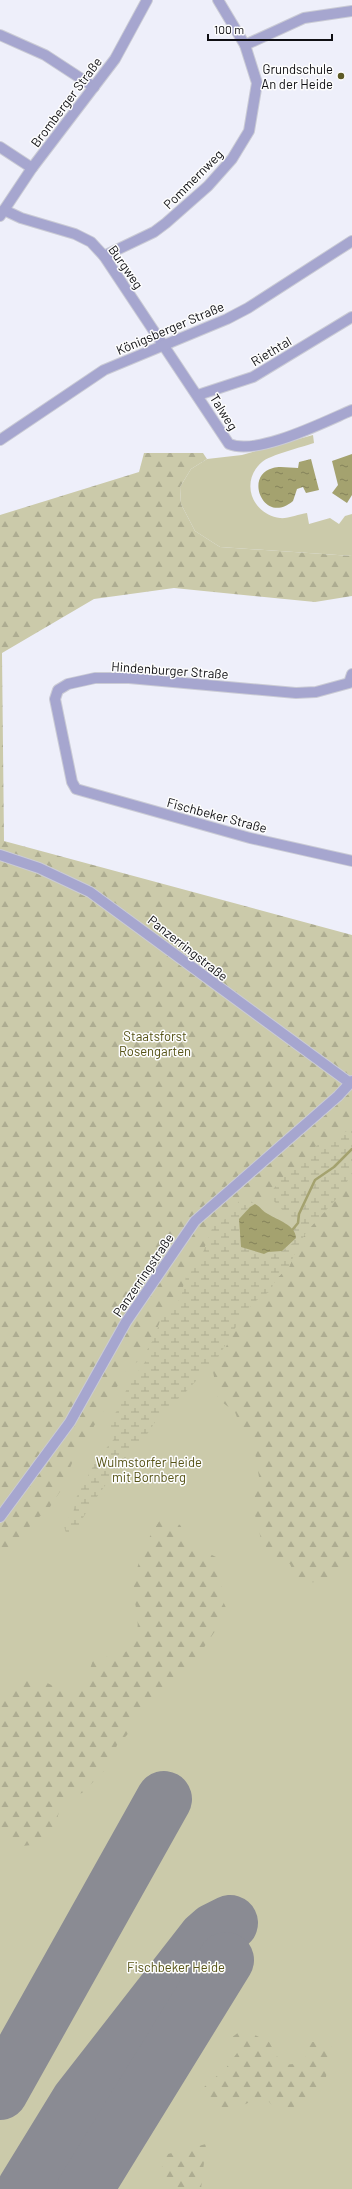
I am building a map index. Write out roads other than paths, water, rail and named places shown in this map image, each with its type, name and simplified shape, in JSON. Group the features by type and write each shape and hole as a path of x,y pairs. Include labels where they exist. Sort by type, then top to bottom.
{"street":[{"name":"Bromberger Straße","path":"2,213 32,168 115,59 147,0"},
{"name":"Pommernweg","path":"104,256 154,232 166,223 208,186 232,159 249,131 254,111 257,83 245,45 218,0"},
{"path":"245,45 304,18 352,11"},
{"path":"0,35 46,55 94,87"},
{"path":"0,147 32,168"},
{"name":"Burgweg","path":"2,213 75,234 91,242 104,256 163,345"},
{"name":"Königsberger Straße","path":"0,440 104,370 163,345 200,332 248,308 352,241"},
{"name":"Riethtal","path":"198,395 253,377 352,317"},
{"name":"Talweg","path":"163,345 198,395 229,444 237,447 250,447 271,442 325,422 352,410"},
{"name":"Hindenburger Straße","path":"76,789 72,782 55,699 58,690 68,684 95,678 129,678 296,693 316,692 351,682"},
{"name":"Fischbeker Straße","path":"76,789 250,838 352,862"},
{"name":"Panzerringstraße","path":"0,855 39,868 90,892 351,1082 338,1096 195,1221 126,1322 70,1422 0,1517"}],"water":[{"path":"352,454 352,495 347,503 332,493 338,485 332,461"},
{"path":"311,459 319,490 306,493 303,487 297,489 293,501 283,507 273,507 266,503 258,488 259,480 264,472 276,467 298,468 299,462"},
{"path":"255,1204 266,1213 290,1226 295,1233 296,1238 282,1251 268,1252 264,1254 241,1247 239,1219 250,1207"}],"waterway":[{"path":"293,1229 298,1223 299,1214 315,1180 334,1167 352,1149"}],"place":[{"name":"Grundschule An der Heide","path":"341,76"}],"park label":[{"name":"Staatsforst Rosengarten","path":"155,1044"},
{"name":"Wulmstorfer Heide mit Bornberg","path":"149,1470"},
{"name":"Fischbeker Heide","path":"176,1967"}]}
